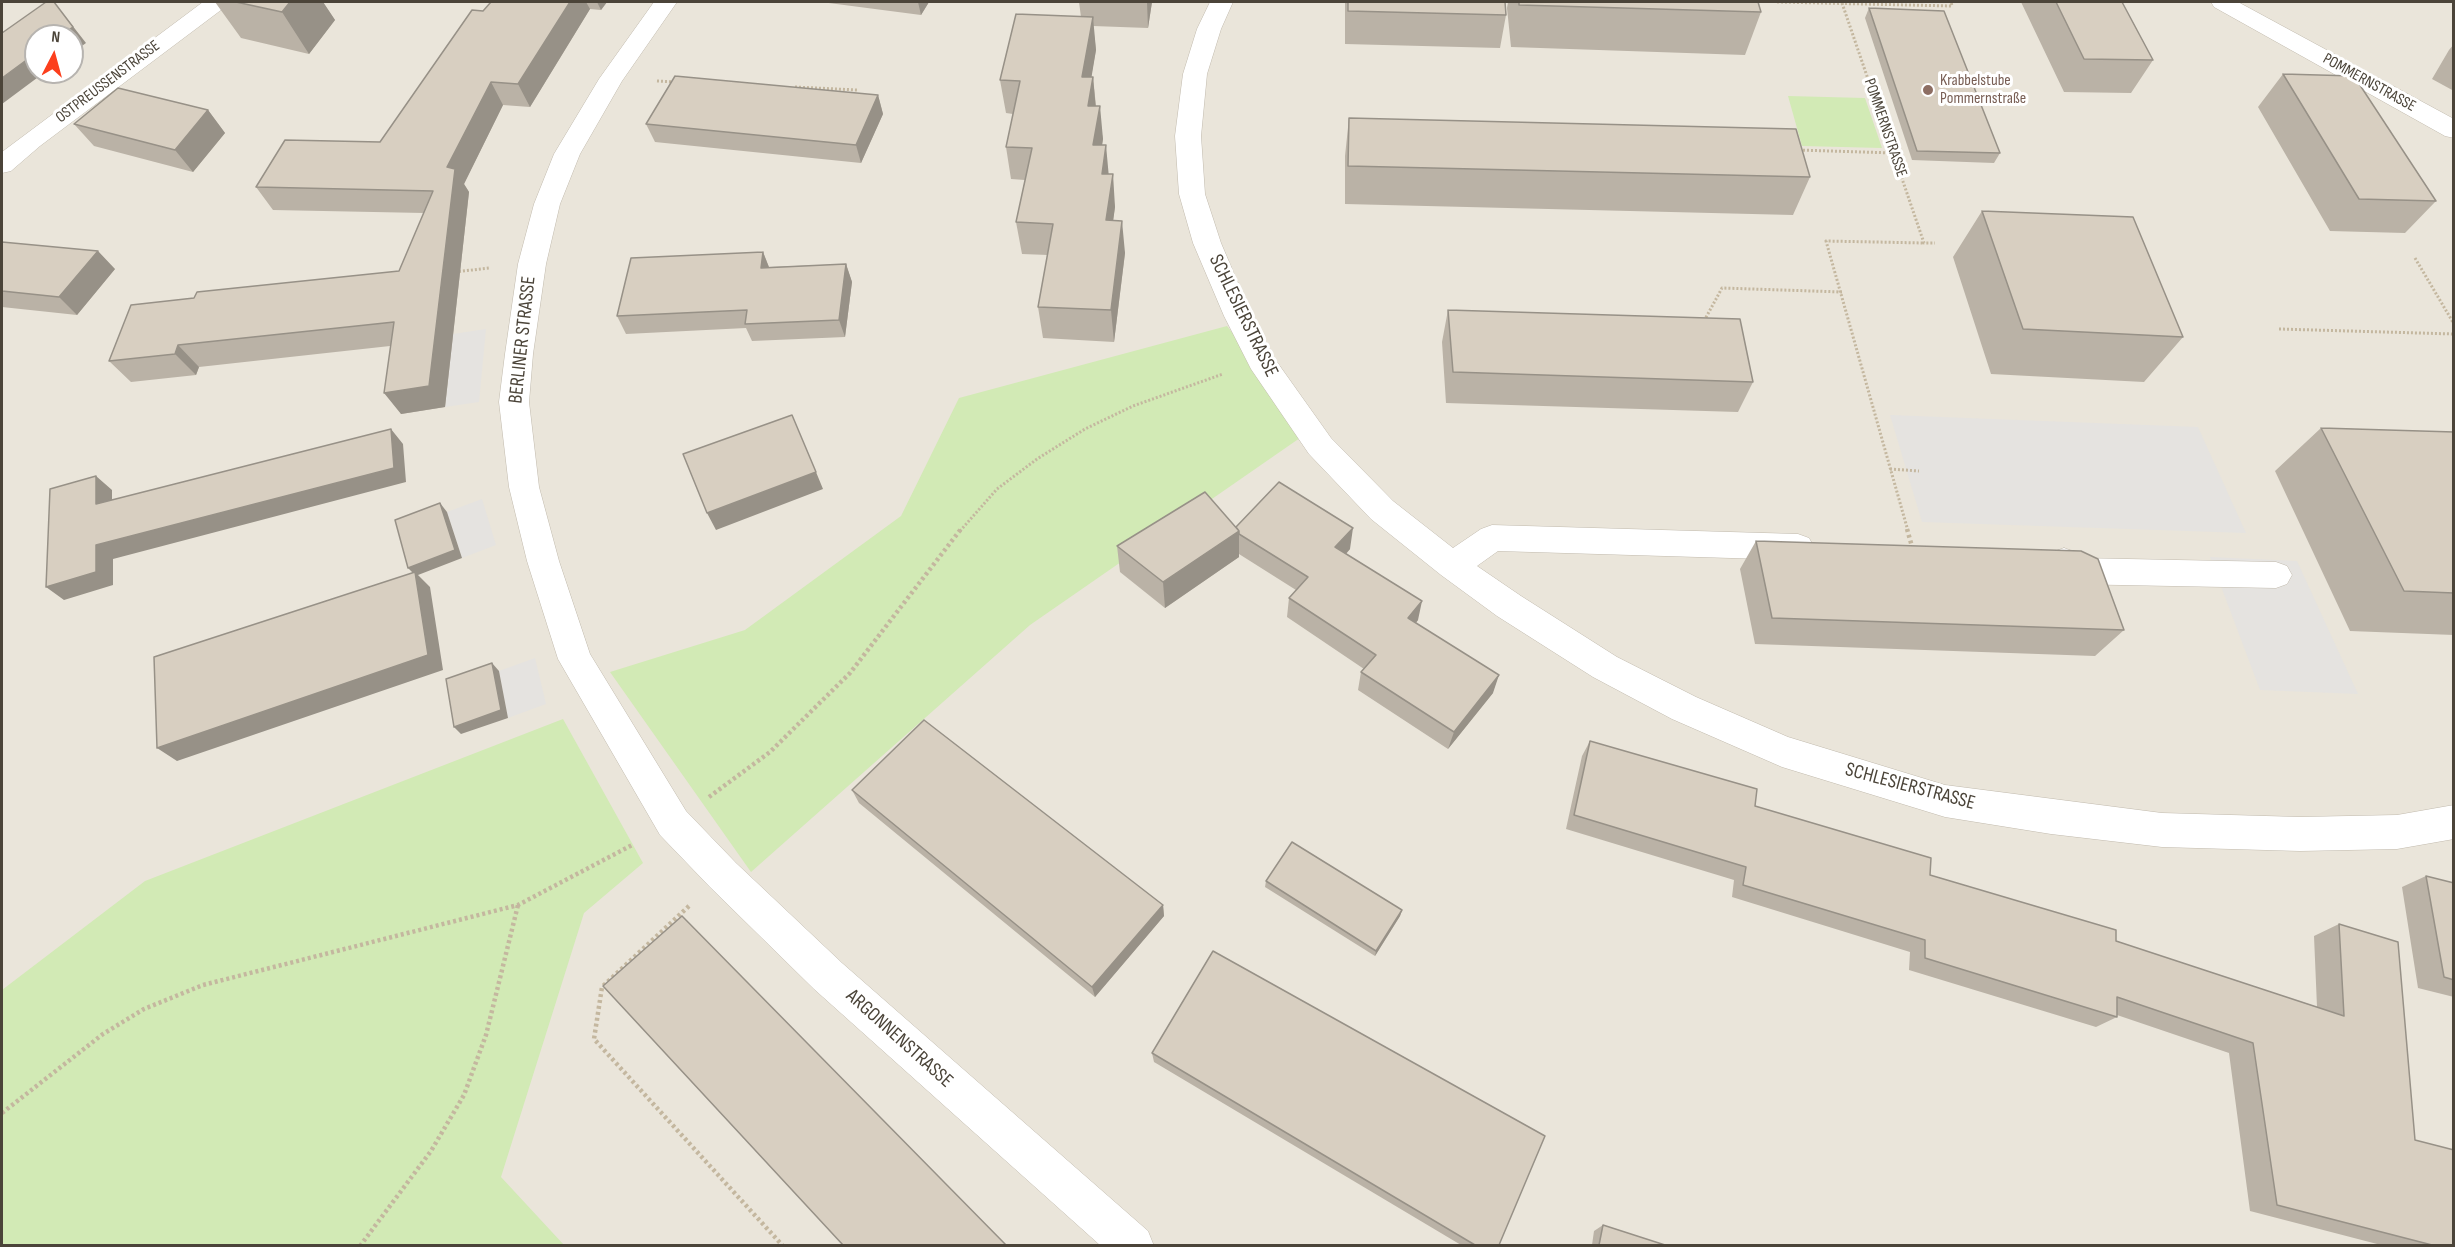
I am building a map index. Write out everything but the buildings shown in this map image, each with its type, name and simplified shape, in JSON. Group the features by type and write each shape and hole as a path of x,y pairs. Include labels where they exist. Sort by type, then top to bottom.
{"street":[{"name":"OSTPREUSSENSTRASSE","path":"2,165 31,140 217,2"},
{"name":"BERLINER STRASSE","path":"665,2 611,79 567,154 547,204 532,264 514,402 524,487 537,540 575,659 674,823"},
{"name":"SCHLESIERSTRASSE","path":"1221,2 1209,29 1195,74 1188,136 1192,194 1207,243 1261,361 1320,446 1382,510 1452,566 1509,606 1605,667 1683,708 1782,751 1945,801 2051,818 2162,830 2300,834 2397,832 2454,822"},
{"name":"POMMERNSTRASSE","path":"2222,2 2454,130"},
{"path":"1452,566 1492,538 1831,548"},
{"path":"2037,553 2060,553 2069,571 2276,575"},
{"name":"ARGONNENSTRASSE","path":"674,823 723,875 828,976 1134,1245"}],"path":[{"path":"1778,2 1952,6 1951,2"},
{"name":"POMMERNSTRASSE","path":"1842,3 1924,243"},
{"path":"611,79 681,82"},
{"path":"787,87 857,90"},
{"path":"1788,150 1894,153"},
{"path":"1913,550 1826,241 1935,243"},
{"path":"2415,258 2454,324"},
{"path":"450,272 532,264"},
{"path":"1699,329 1722,288 1842,292"},
{"path":"2279,329 2454,334"},
{"path":"2,1113 103,1034 144,1009 214,982 518,905 674,823 770,752 850,673 954,536 997,489 1037,459 1085,429 1133,406 1261,361"},
{"path":"1890,469 1919,471"},
{"path":"723,875 602,987 594,1039 783,1245"},
{"path":"360,1245 431,1151 464,1095 486,1035 518,905"}],"shaded area":[{"path":"2,2 2453,2 2453,1245 2,1245"},
{"path":"486,329 479,402 445,407 453,334"},
{"path":"1890,415 2198,427 2246,533 1922,522"},
{"path":"482,499 496,545 462,558 447,512"},
{"path":"2210,557 2297,561 2358,694 2260,690"},
{"path":"535,658 546,704 508,718 499,671"}],"green space":[{"path":"1788,96 1865,98 1882,148 1802,146"},
{"path":"1227,326 1310,431 1030,625 751,872 610,672 745,630 901,516 959,398"},
{"path":"563,719 643,863 584,913 501,1177 564,1245 2,1245 2,990 145,881"}],"place":[{"name":"Krabbelstube Pommernstraße","path":"1928,90"}]}
